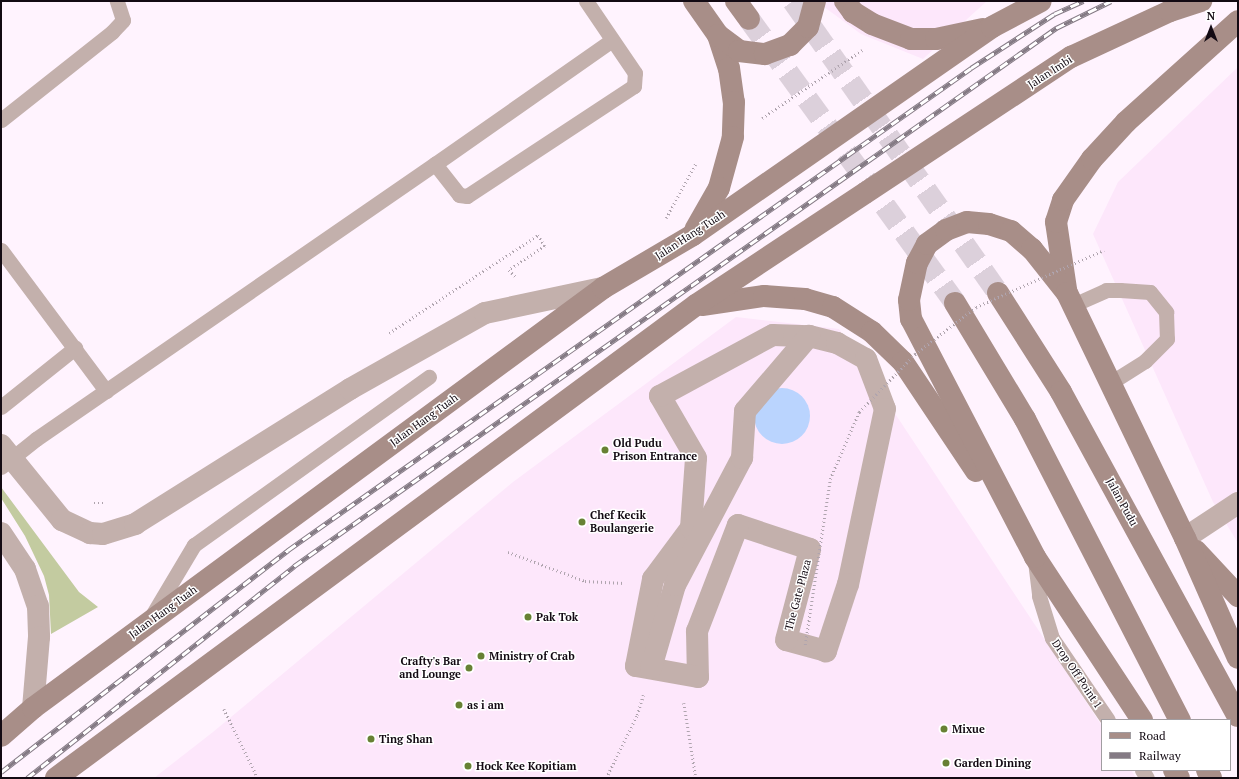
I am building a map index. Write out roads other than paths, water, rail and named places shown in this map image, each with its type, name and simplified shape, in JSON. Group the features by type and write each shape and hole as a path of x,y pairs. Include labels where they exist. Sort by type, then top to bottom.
{"main road":[{"path":"693,235 719,188 733,137 734,102 729,68 718,36 694,1"},
{"path":"736,1 749,19"},
{"path":"718,36 739,51 765,54 790,45 808,27 815,1"},
{"path":"845,1 853,12 872,24 911,39 936,39 992,27 1041,1"},
{"name":"Jalan Imbi","path":"696,305 1071,57 1170,11 1201,1"},
{"path":"1070,299 1056,222 1063,200 1092,159 1126,122 1238,21"},
{"name":"Jalan Hang Tuah","path":"1,736 33,708 603,288 693,235 992,27"},
{"path":"1141,719 1035,557 911,319 909,300 912,281 927,244 946,230 967,222 989,224 1011,231 1032,248 1070,299 1184,538 1238,658"},
{"name":"Jalan Pudu","path":"998,293 1061,392 1238,716"},
{"path":"64,776 696,305 764,296 805,299 833,307 872,332 903,362 987,487 1013,514"},
{"path":"955,303 1026,419 1179,719"},
{"path":"1184,538 1238,596"}],"street":[{"path":"4,457 62,520 90,533 103,534 135,524 350,389 485,313 603,288"},
{"name":"The Gate Plaza","path":"773,335 809,336 836,343 866,359 885,409 848,584 826,651 786,640 810,549 738,525 697,631 698,677 636,666 653,579 691,528 696,458 660,396 773,335"},
{"path":"651,668 675,585 742,458 745,411 809,336"},
{"path":"718,526 720,498"},
{"path":"1184,538 1238,503"},
{"path":"1,533 26,569 38,606 39,637 33,708"}],"lane":[{"path":"1,120 112,32 123,20 117,1"},
{"path":"436,164 459,195 468,196 634,86 636,73 586,1"},
{"path":"4,457 106,391 436,164 612,40"},
{"path":"1,250 106,391"},
{"path":"1070,299 1106,290 1150,292 1166,312 1167,339 1145,361 1110,383"},
{"path":"1,407 75,348"},
{"path":"148,623 194,545 429,377"},
{"name":"Drop Off Point 1","path":"1035,557 1039,596 1052,638 1107,719"}],"water":[{"path":"782,388 793,390 802,396 808,405 810,416 808,427 802,436 793,442 782,444 771,442 762,436 756,427 754,416 756,405 762,396 771,390"}],"tunnel":[{"path":"793,1 998,293"},
{"path":"749,19 955,303"}],"railway":[{"path":"1,772 288,550 971,68 1054,14 1083,1"},
{"path":"27,778 294,566 1056,28 1111,1"}],"place":[{"name":"Old Pudu Prison Entrance","path":"605,450"},
{"name":"Chef Kecik Boulangerie","path":"582,522"},
{"name":"Pak Tok","path":"528,617"},
{"name":"Ministry of Crab","path":"481,656"},
{"name":"Crafty's Bar and Lounge","path":"469,668"},
{"name":"as i am","path":"459,705"},
{"name":"Mixue","path":"944,729"},
{"name":"Ting Shan","path":"371,739"},
{"name":"Garden Dining","path":"946,763"},
{"name":"Hock Kee Kopitiam","path":"468,766"}]}
